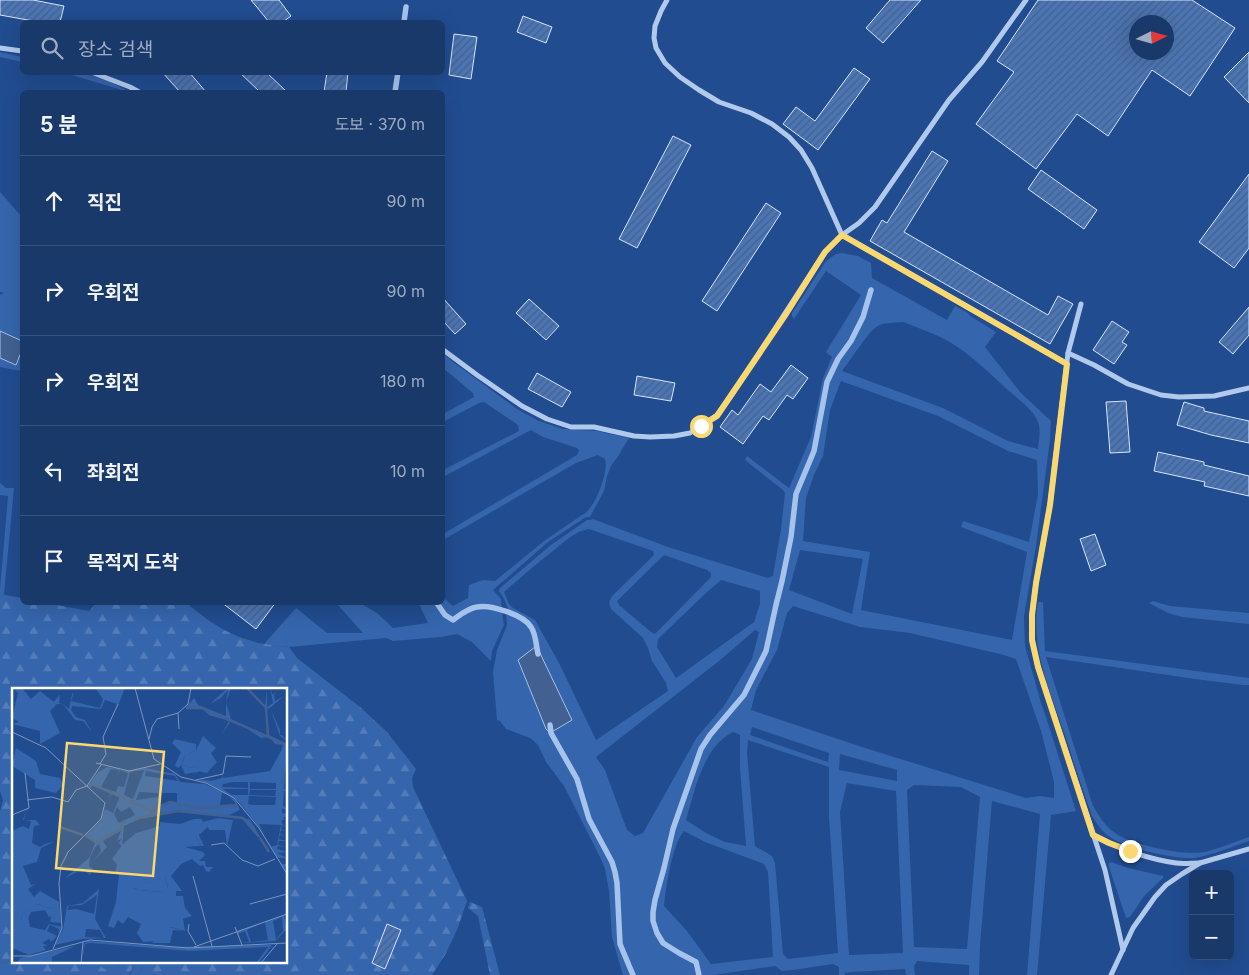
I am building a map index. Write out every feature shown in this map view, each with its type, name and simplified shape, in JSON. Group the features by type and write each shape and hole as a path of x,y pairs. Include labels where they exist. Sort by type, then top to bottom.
{"street":[{"path":"667,0 655,26 654,38 656,48 665,63 680,77 719,102 751,113 772,124 789,137 801,150 812,168 842,235 1067,364"},
{"path":"445,351 477,376 522,406 546,419 571,427 594,428 634,436 674,436 690,433 717,416 786,314 825,252 875,207 949,100 982,62 1026,0"},
{"path":"0,48 20,52"},
{"path":"99,75 135,90"},
{"path":"1081,304 1068,353 1050,505 1036,583 1032,615 1032,640 1038,667 1105,870 1123,950"},
{"path":"1068,353 1128,384 1161,395 1179,397 1214,396 1249,388"},
{"path":"1093,835 1109,843 1156,859 1177,863 1200,863"},
{"path":"1111,975 1133,928 1166,885 1200,863 1249,849"}],"green space":[{"path":"0,52 20,57 20,62 0,57"},
{"path":"72,75 88,75 109,81 125,90"},
{"path":"0,192 20,215 20,340 0,331 0,295 4,293 0,292"},
{"path":"842,253 858,256 871,263 872,278 947,320 955,306 996,332 985,347 1021,393 1051,421 1036,546 1024,616 1025,646 1041,703 1076,811 1051,815 1037,975 1027,975 1040,814 992,801 979,975 969,975 969,965 917,961 914,966 915,975 906,975 905,969 852,972 839,975 839,967 833,964 782,971 775,966 714,975 700,975 697,961 664,942 658,932 655,921 656,900 666,868 674,830 703,750 711,735 745,696 767,651 784,581 798,494 816,451 828,383 864,317 872,288 850,340 837,359 826,382 813,450 795,494 790,537 765,650 742,694 708,734 700,749 672,829 654,899 651,912 656,933 663,944 678,955 695,963 697,975 634,975 621,944 618,883 613,861 591,819 579,778 552,732 572,720 538,649 534,629 529,622 509,611 499,591 500,588 551,545 587,520 593,519 668,547 768,578 773,576 785,493 745,460 747,456 789,488 811,437 823,378 832,357 826,352 861,295 826,271 794,319 792,316 792,313 826,261 836,254","holes":["903,322 941,337 955,345 979,364 1036,417 1040,435 1038,449 1008,441 943,408 842,371 872,331 879,325","841,381 938,416 1008,451 1037,460 1038,494 1029,542 963,521 961,527 1027,552 1012,640 861,610 870,552 803,541 806,498 823,456 830,410","589,529 653,551 654,555 612,596 609,602 611,609 643,638 652,661 666,683 668,691 596,740 559,663 535,620 513,608 509,604 504,592 574,534","800,550 863,559 852,614 789,590","664,555 711,573 711,577 655,634 619,605 617,601","721,580 760,591 760,604 754,622 676,678 657,647 658,639","793,606 860,627 910,633 1016,659 1041,731 1054,782 1054,798 1040,796 1026,798 751,710 756,690 777,650 787,613","755,630 759,632 752,659 724,706 697,737 643,833 635,836 627,830 605,770 596,757 719,661","752,727 829,753 828,762 750,735","733,732 740,735 740,768 746,846 725,842 686,820 697,783 707,759 723,739","748,740 829,767 829,817 838,953 788,959 783,954 775,863 772,856 755,846 747,753","840,754 897,770 897,781 839,770","847,783 896,791 903,953 849,955 840,812","914,785 961,787 980,797 967,949 914,947 907,790","684,831 705,842 764,864 768,872 773,957 711,964 687,931 664,906 673,856"]},
{"path":"20,355 20,371 0,367 0,358 16,365"},
{"path":"445,355 517,409 539,421 563,429 597,431 629,438 612,464 604,491 590,517 586,517 548,542 493,590 501,599 502,609 481,605 466,610 452,618 446,614 439,605 445,605 445,599 453,606 468,598 469,585 483,580 495,581 544,541 587,512 600,490 606,465 605,459 598,455 576,463 445,539 445,533 577,455 579,451 577,448 543,437 531,430 445,476 445,469 519,431 518,425 484,402 445,421 445,413 474,397 473,393 445,370"},
{"path":"0,483 6,488 14,488 4,595 0,594 0,589 8,496 0,495"},
{"path":"0,594 20,598 20,605 57,605 89,611 94,605 189,605 208,620 239,637 258,643 289,647 297,658 360,707 387,732 416,769 412,778 413,787 467,901 457,930 445,955 432,975 138,975 144,962 288,962 288,688 12,688 12,962 0,963 0,811 3,800 0,791"},
{"path":"1153,601 1170,606 1249,613 1249,624 1182,617 1168,613 1149,603"},
{"path":"1038,602 1043,602 1045,651 1249,678 1249,685 1243,685 1046,657 1093,806 1102,821 1111,830 1133,842 1172,851 1196,853 1222,847 1249,837 1249,841 1208,855 1186,858 1162,855 1123,844 1102,830 1092,816 1043,668 1037,635"},
{"path":"338,605 363,605 377,613 393,628 428,623 419,605 436,605 444,616 453,621 476,608 486,607 502,612 504,625 492,651 491,661 472,642 457,634 393,641 386,638 289,647 264,644 296,608 327,633 363,633"},
{"path":"506,613 524,622 532,630 535,647 518,661 546,729 576,779 588,820 614,872 619,945 631,975 623,975 612,937 609,891 605,869 564,786 546,762 538,745 530,738 506,729 497,720 493,672 497,650 507,625"},
{"path":"1111,862 1163,876 1144,896 1130,917 1126,918 1108,864"},
{"path":"470,902 482,907 500,975 490,975 478,916 468,908"},
{"path":"6,961 18,963 14,975 0,975 0,963"},
{"path":"12,962 98,962 99,966 107,970 118,966 122,962 136,962 129,975 14,975 18,963"},
{"path":"98,962 122,962 107,971 99,966"},
{"path":"136,962 144,962 138,975 130,975"}],"shaded area":[{"path":"0,331 20,340 20,355 16,365 0,358"},
{"path":"535,647 538,649 572,720 550,733 546,729 518,660"}],"building":[{"path":"0,0 33,0 64,6 60,20 28,20 0,15"},
{"path":"251,0 279,0 291,16 286,20 267,20"},
{"path":"890,0 921,0 883,43 866,28"},
{"path":"1038,0 1192,0 1235,28 1190,96 1152,70 1108,136 1077,114 1036,169 976,124 1014,72 997,61"},
{"path":"523,16 552,27 546,43 517,32"},
{"path":"454,34 477,37 471,79 449,75"},
{"path":"1249,52 1249,103 1224,77"},
{"path":"854,68 870,79 818,150 783,124 796,107 815,121"},
{"path":"165,75 192,75 204,90 178,90"},
{"path":"242,75 269,75 285,90 258,90"},
{"path":"327,75 348,75 346,90 324,90"},
{"path":"673,136 691,145 637,248 619,239"},
{"path":"932,151 948,161 904,232 1048,315 1058,296 1073,304 1050,344 870,241 882,220 887,223"},
{"path":"1041,170 1097,210 1084,229 1028,189"},
{"path":"1249,174 1249,248 1234,268 1199,242"},
{"path":"766,203 781,213 717,311 702,301"},
{"path":"529,299 559,326 546,340 516,313"},
{"path":"445,300 466,324 455,334 445,323"},
{"path":"1249,307 1249,335 1233,354 1219,342"},
{"path":"1112,321 1129,332 1122,342 1127,345 1114,364 1093,350"},
{"path":"791,365 808,378 793,399 787,395 769,420 763,416 743,444 720,427 732,410 738,415 760,384 771,392"},
{"path":"537,373 571,392 562,407 528,389"},
{"path":"637,376 675,383 671,401 634,395"},
{"path":"1126,401 1130,452 1110,453 1106,402"},
{"path":"1184,402 1204,408 1204,411 1249,421 1249,443 1177,425"},
{"path":"1158,452 1204,462 1204,465 1249,476 1249,496 1204,486 1205,482 1154,471"},
{"path":"1095,534 1106,565 1091,571 1080,539"},
{"path":"225,605 274,605 256,629"},
{"path":"387,924 401,930 385,969 372,963"}],"waterway":[{"path":"404,20 406,7"},
{"path":"395,90 398,75"},
{"path":"699,975 696,962 663,943 657,933 653,921 655,900 673,829 701,749 710,735 744,695 766,651 791,537 796,494 814,451 827,382 838,359 851,341 863,317 871,290"},
{"path":"438,605 445,615 453,620 467,610 477,607 490,607 506,611 521,618 533,630 538,654"},
{"path":"550,725 551,733 577,779 589,819 612,862 617,883 620,944 633,975"}],"route":[{"path":"701,426 717,416 786,314 825,252 842,235 1067,364 1050,505 1036,583 1032,615 1032,640 1038,667 1093,835 1130,851"}]}
